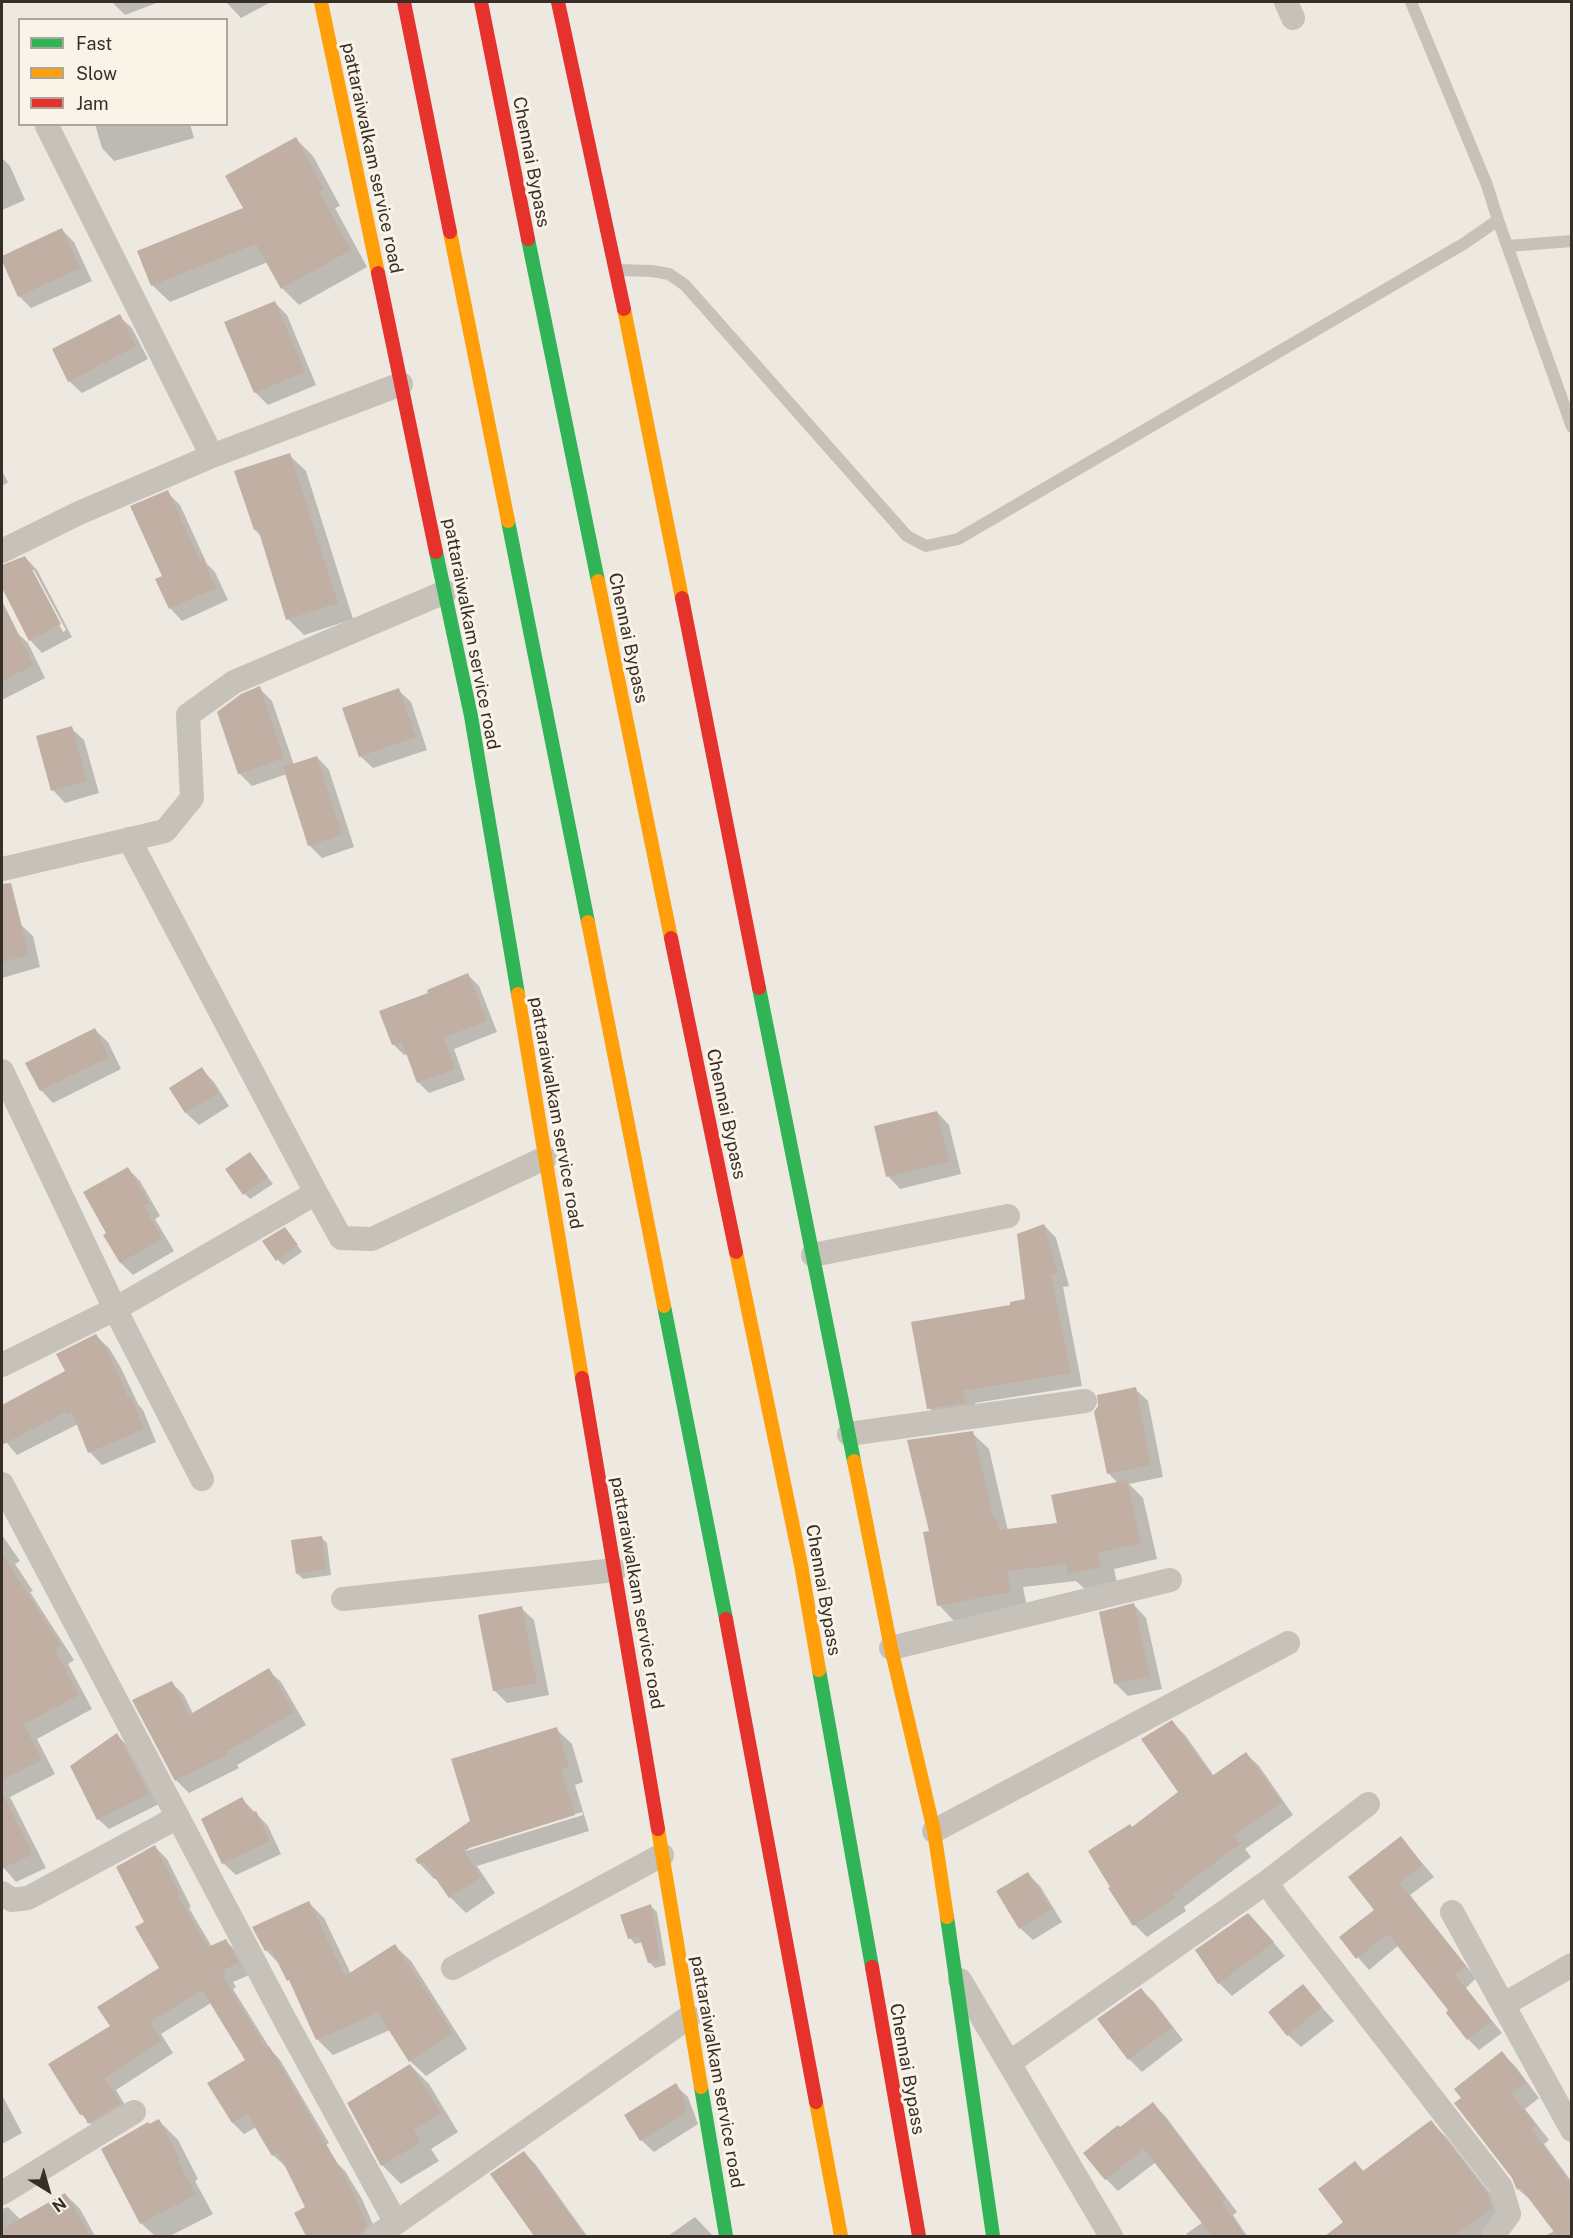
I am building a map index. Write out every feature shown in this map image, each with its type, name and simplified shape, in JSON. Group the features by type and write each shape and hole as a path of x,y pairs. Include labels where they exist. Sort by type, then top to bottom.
{"main road":[{"name":"pattaraiwalkam service road","path":"321,2 471,716 726,2236"},
{"path":"404,2 718,1574 841,2236"},
{"name":"Chennai Bypass","path":"481,2 545,328 801,1565 919,2236"},
{"path":"558,2 616,270 891,1648 934,1831 993,2236"}],"street":[{"path":"47,126 212,456"},
{"path":"2,551 79,513 212,456 401,384"},
{"path":"2,869 165,831 192,798 188,715 234,682 445,592"},
{"path":"129,839 341,1238 372,1239 545,1158"},
{"path":"2,1071 115,1309 202,1479"},
{"path":"2,1365 115,1309 316,1193"},
{"path":"813,1255 1008,1216"},
{"path":"849,1434 1085,1401"},
{"path":"2,1484 285,2020 396,2223"},
{"path":"343,1599 615,1570"},
{"path":"891,1648 1170,1580"},
{"path":"934,1831 1288,1643"},
{"path":"1009,2063 1267,1882 1368,1804"},
{"path":"2,1893 12,1900 28,1898 178,1817"},
{"path":"453,1968 662,1855"},
{"path":"1267,1882 1277,1898 1501,2187 1509,2214 1493,2236"},
{"path":"1452,1912 1572,2130"},
{"path":"1503,2005 1572,1965"},
{"path":"956,1973 1111,2236"},
{"path":"376,2236 689,2017"},
{"path":"2,2193 134,2112"}],"lane":[{"path":"1411,2 1487,185 1572,428"},
{"path":"616,270 669,274 685,285 907,536 926,546 958,539 1465,243 1498,220"},
{"path":"1508,246 1572,242"}],"building":[{"path":"296,137 324,189 319,191 351,250 281,289 256,244 151,286 137,251 243,208 225,176"},
{"path":"62,228 80,268 18,297 2,261 2,256"},
{"path":"275,301 305,372 254,393 224,322"},
{"path":"120,314 136,346 68,382 52,349"},
{"path":"290,453 338,603 286,620 258,529 254,530 234,471"},
{"path":"168,490 199,559 203,558 216,588 169,609 155,579 162,576 130,506"},
{"path":"25,556 61,624 29,641 2,588 2,565"},
{"path":"2,601 34,665 2,681"},
{"path":"260,686 284,758 238,774 217,712 241,694"},
{"path":"399,688 416,737 359,757 342,708"},
{"path":"72,726 87,781 51,791 36,736"},
{"path":"317,756 342,835 308,846 283,767"},
{"path":"11,883 29,955 2,962 2,884"},
{"path":"468,973 487,1021 444,1038 455,1069 417,1083 402,1042 392,1045 379,1011 428,993 427,990"},
{"path":"95,1028 109,1057 40,1091 25,1063"},
{"path":"202,1067 218,1093 185,1113 169,1088"},
{"path":"937,1111 949,1162 886,1177 874,1126"},
{"path":"250,1152 268,1177 243,1195 225,1169"},
{"path":"128,1167 149,1203 144,1206 162,1239 120,1263 103,1235 106,1233 83,1192"},
{"path":"1044,1224 1058,1273 1051,1275 1071,1373 963,1391 966,1403 927,1409 911,1322 1010,1305 1010,1302 1025,1299 1017,1234"},
{"path":"285,1227 298,1245 276,1261 262,1241"},
{"path":"96,1334 109,1354 128,1397 131,1396 144,1429 88,1453 72,1412 67,1415 66,1412 2,1445 2,1405 65,1371 56,1354"},
{"path":"1136,1387 1151,1465 1107,1474 1094,1412 1098,1406 1097,1395"},
{"path":"973,1431 994,1519 997,1518 999,1530 1057,1523 1051,1495 1127,1480 1141,1543 1098,1553 1101,1567 1068,1574 1066,1564 1007,1571 1011,1592 937,1606 923,1532 929,1531 907,1440"},
{"path":"322,1536 326,1569 296,1574 291,1540"},
{"path":"2,1554 61,1645 55,1650 79,1695 24,1724 42,1760 2,1780"},
{"path":"1134,1603 1150,1676 1114,1684 1099,1612"},
{"path":"522,1606 537,1683 493,1691 478,1615"},
{"path":"269,1668 294,1712 226,1752 227,1755 175,1781 132,1700 172,1681 189,1715"},
{"path":"1172,1720 1212,1776 1246,1752 1282,1802 1234,1836 1240,1844 1173,1894 1175,1898 1133,1926 1108,1888 1110,1887 1088,1851 1130,1824 1132,1827 1178,1792 1141,1739"},
{"path":"557,1727 569,1767 561,1770 575,1815 463,1850 481,1877 449,1898 424,1862 418,1864 415,1859 470,1821 451,1759"},
{"path":"117,1733 149,1794 97,1820 70,1766"},
{"path":"2,1792 33,1854 2,1869"},
{"path":"242,1797 252,1813 256,1811 270,1841 222,1864 201,1819"},
{"path":"1401,1836 1423,1865 1399,1883 1466,1966 1455,1975 1492,2021 1467,2040 1446,2013 1448,2010 1388,1934 1356,1959 1339,1937 1374,1910 1348,1877"},
{"path":"155,1845 180,1895 178,1896 208,1947 226,1939 239,1963 223,1970 226,1975 223,1977 266,2048 269,2046 350,2185 367,2225 363,2232 353,2236 306,2236 294,2213 305,2207 278,2152 272,2156 247,2114 232,2123 207,2083 245,2060 202,1990 150,2022 162,2041 105,2078 121,2103 88,2124 48,2064 110,2026 97,2007 159,1968 135,1927 144,1922 116,1867"},
{"path":"1028,1872 1051,1909 1019,1929 996,1891"},
{"path":"309,1901 345,1976 395,1944 453,2033 409,2062 378,2013 316,2040 289,1980 287,1981 271,1949 265,1951 252,1927"},
{"path":"651,1904 660,1959 648,1963 639,1936 628,1939 620,1915"},
{"path":"1248,1913 1274,1942 1218,1984 1195,1950"},
{"path":"1303,1984 1322,2007 1287,2036 1268,2012"},
{"path":"1141,1988 1172,2027 1128,2060 1097,2019"},
{"path":"1502,2051 1526,2083 1512,2094 1536,2125 1531,2129 1572,2185 1572,2236 1557,2236 1520,2187 1517,2190 1512,2178 1454,2103 1461,2098 1454,2089"},
{"path":"410,2064 441,2113 414,2129 421,2142 381,2166 347,2103"},
{"path":"676,2083 683,2095 686,2112 640,2141 624,2115"},
{"path":"1153,2102 1226,2199 1222,2202 1245,2236 1212,2236 1144,2149 1105,2180 1083,2153 1118,2125 1120,2127"},
{"path":"159,2119 196,2195 140,2224 101,2149 148,2122 149,2124"},
{"path":"1431,2120 1488,2194 1492,2208 1454,2236 1325,2236 1343,2222 1318,2189 1355,2161 1363,2171"},
{"path":"524,2151 585,2236 534,2236 490,2174"},
{"path":"65,2193 90,2236 2,2236 2,2229"}],"traffic: fast":[{"path":"528,239 598,581"},
{"path":"508,521 588,922"},
{"path":"436,552 471,716 518,994"},
{"path":"759,988 854,1461"},
{"path":"664,1306 726,1619"},
{"path":"819,1670 872,1967"},
{"path":"947,1917 993,2236"},
{"path":"701,2087 726,2236"}],"traffic: slow":[{"path":"321,2 378,273"},
{"path":"450,232 508,521"},
{"path":"624,309 682,598"},
{"path":"598,581 671,938"},
{"path":"588,922 664,1306"},
{"path":"518,994 582,1378"},
{"path":"736,1252 801,1565 819,1670"},
{"path":"854,1461 891,1648 934,1831 947,1917"},
{"path":"658,1829 701,2087"},
{"path":"816,2102 841,2236"}],"traffic: jam":[{"path":"404,2 450,232"},
{"path":"481,2 528,239"},
{"path":"558,2 624,309"},
{"path":"378,273 436,552"},
{"path":"682,598 759,988"},
{"path":"671,938 736,1252"},
{"path":"582,1378 658,1829"},
{"path":"726,1619 816,2102"},
{"path":"872,1967 919,2236"}]}
